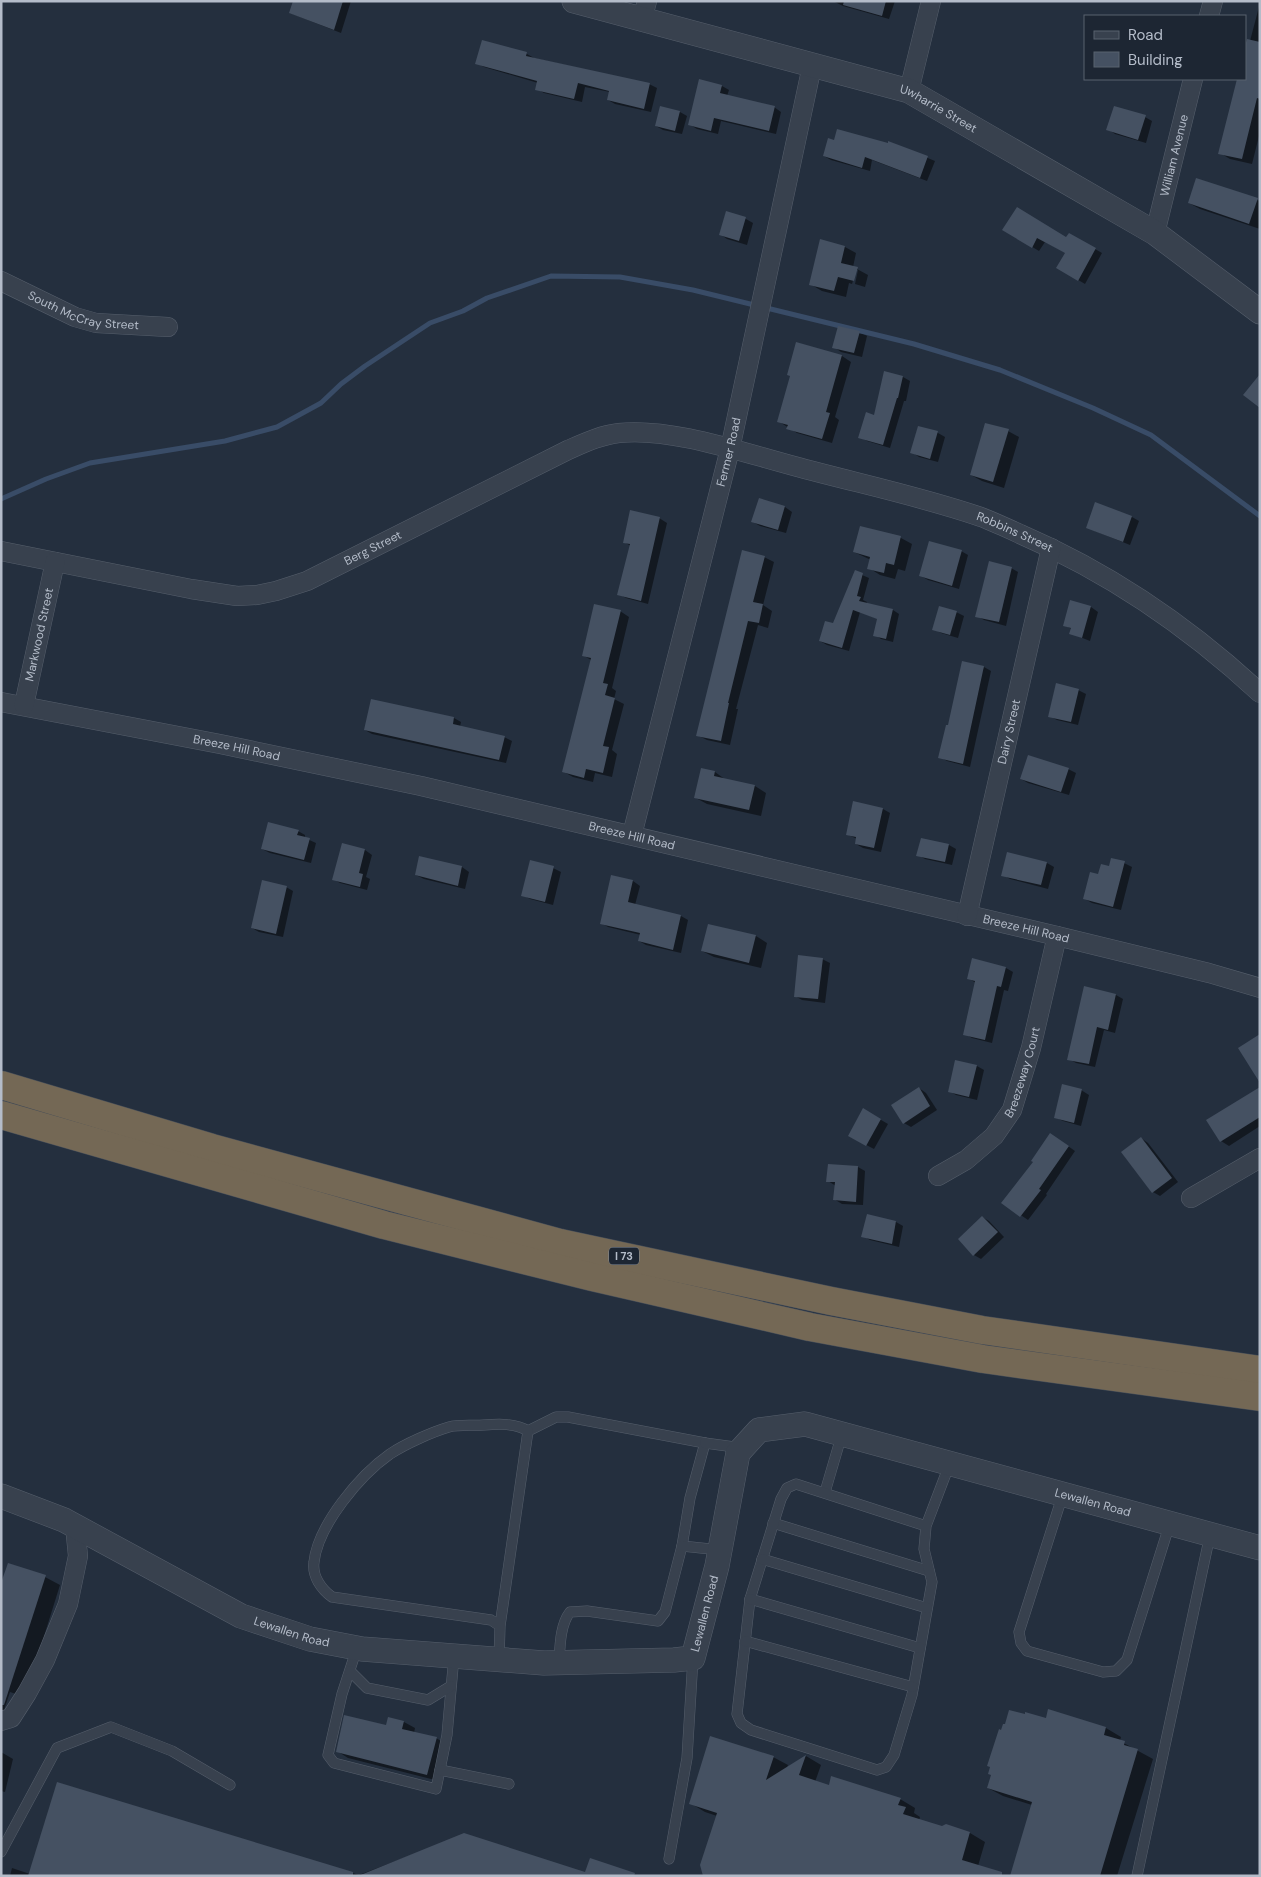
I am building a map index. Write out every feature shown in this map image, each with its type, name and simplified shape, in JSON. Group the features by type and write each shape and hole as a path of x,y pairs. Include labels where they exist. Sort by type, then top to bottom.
{"highway":[{"name":"I 73","path":"1,1085 212,1148 560,1243 831,1301 982,1330 1260,1370"},
{"name":"I 73","path":"1,1115 384,1225 592,1277 810,1326 982,1359 1260,1397"}],"street":[{"name":"Uwharrie Street","path":"574,1 644,10 812,66 909,91 1155,233 1260,312"},
{"path":"909,91 931,1"},
{"path":"1209,15 1213,1"},
{"name":"Fermer Road","path":"632,835 730,449 812,66"},
{"name":"William Avenue","path":"1155,233 1194,80"},
{"name":"South McCray Street","path":"1,281 75,317 96,323 168,327"},
{"name":"Berg Street","path":"1,551 191,589 237,596 257,595 307,581 593,439 618,433 646,433 683,438 730,449"},
{"name":"Robbins Street","path":"730,449 963,512 982,518 1051,548 1133,593 1178,625 1260,693"},
{"name":"Dairy Street","path":"967,916 1051,548"},
{"name":"Markwood Street","path":"24,705 55,562"},
{"name":"Breeze Hill Road","path":"1,702 24,705 421,786 1057,936 1209,973 1260,988"},
{"name":"Breezeway Court","path":"938,1176 966,1160 994,1136 1012,1110 1031,1048 1057,936"},
{"path":"1191,1198 1260,1158"},
{"name":"Lewallen Road","path":"1,1496 64,1520 241,1616 310,1639 357,1648 499,1660 560,1663 693,1658 720,1550 738,1453 759,1430 805,1424 1260,1548"},
{"path":"1,1720 11,1718 27,1693 45,1660 68,1604 78,1556 75,1526"}],"lane":[{"path":"528,1431 556,1417 568,1417 706,1443 743,1448"},
{"path":"500,1626 491,1620 332,1597 317,1582 314,1563 321,1538 340,1503 356,1485 390,1455 419,1439 450,1427 500,1424 522,1427 528,1431"},
{"path":"499,1660 500,1626 528,1431"},
{"path":"825,1492 842,1434"},
{"path":"560,1663 560,1646 566,1617 570,1612 587,1611 658,1621 665,1612 682,1546 690,1498 706,1443"},
{"path":"926,1526 796,1484 787,1488 773,1523 750,1599 737,1714 741,1723 751,1730 877,1770 886,1767 894,1755 913,1687 928,1608 932,1582 924,1549 926,1526 950,1463"},
{"path":"1063,1494 1019,1632 1021,1642 1027,1651 1103,1672 1116,1671 1127,1660 1170,1523"},
{"path":"773,1523 929,1571"},
{"path":"1137,1876 1210,1534"},
{"path":"682,1546 720,1550"},
{"path":"762,1560 928,1608"},
{"path":"750,1599 920,1648"},
{"path":"745,1641 913,1687"},
{"path":"357,1648 328,1755 334,1763 436,1789 447,1735 454,1656"},
{"path":"669,1859 687,1758 693,1658"},
{"path":"350,1670 367,1688 428,1700 451,1686"},
{"path":"1,1852 57,1748 111,1727 172,1751 230,1785"},
{"path":"440,1770 509,1784"}],"building":[{"path":"293,1 343,1 334,30 289,13"},
{"path":"844,1 886,1 882,16 843,5"},
{"path":"1247,39 1260,42 1260,99 1257,98 1242,159 1218,154 1237,80 1246,80"},
{"path":"482,40 527,52 526,56 650,83 644,109 607,100 609,91 578,83 574,99 535,90 537,81 475,64"},
{"path":"699,79 722,85 720,93 775,106 769,131 714,118 711,131 688,125"},
{"path":"660,106 680,111 675,131 655,126"},
{"path":"1114,106 1146,115 1138,140 1106,130"},
{"path":"837,129 888,143 888,141 928,156 920,178 865,157 862,168 823,156 828,138 834,140"},
{"path":"1196,178 1258,198 1249,224 1188,203"},
{"path":"1017,207 1066,237 1069,233 1096,248 1078,281 1056,268 1065,253 1037,238 1032,248 1002,230"},
{"path":"726,211 746,217 739,241 719,235"},
{"path":"820,239 845,246 841,263 858,267 854,281 838,277 834,291 809,285"},
{"path":"838,326 860,331 854,353 832,348"},
{"path":"796,342 842,355 826,412 830,413 822,439 786,429 788,425 777,422 790,376 787,375"},
{"path":"884,371 903,376 883,445 858,438 866,412 874,415"},
{"path":"1260,374 1260,408 1243,395"},
{"path":"985,423 1009,429 993,482 970,475"},
{"path":"918,426 938,431 930,459 910,453"},
{"path":"759,498 785,506 778,530 751,522"},
{"path":"1095,502 1132,516 1123,542 1086,528"},
{"path":"630,510 660,517 641,601 617,595 630,544 623,543"},
{"path":"860,526 901,536 894,565 886,563 884,573 867,569 870,557 853,552"},
{"path":"929,541 962,550 952,586 919,576"},
{"path":"742,550 765,556 753,602 763,604 759,623 748,621 728,703 721,741 696,736"},
{"path":"989,561 1012,567 999,622 975,617"},
{"path":"855,570 863,573 857,596 861,597 859,601 893,609 886,639 873,636 877,619 853,610 842,648 819,641 825,621 833,623"},
{"path":"1070,600 1091,606 1082,638 1069,634 1071,628 1063,626"},
{"path":"594,604 621,610 603,683 608,684 605,695 615,698 603,746 609,747 603,773 586,769 584,778 562,772 591,658 582,656"},
{"path":"939,606 957,611 950,635 932,630"},
{"path":"962,661 984,666 963,764 938,758 946,725 948,725"},
{"path":"1056,683 1079,689 1071,722 1048,717"},
{"path":"371,699 454,717 453,724 505,736 499,760 364,730"},
{"path":"1028,755 1069,768 1061,792 1020,779"},
{"path":"701,768 715,771 714,776 755,785 749,810 694,798"},
{"path":"853,801 883,808 874,848 855,844 856,837 846,835"},
{"path":"268,822 299,830 297,835 310,838 304,860 261,849"},
{"path":"921,838 949,844 945,862 916,856"},
{"path":"342,843 365,849 359,873 363,874 360,887 332,880"},
{"path":"1007,852 1047,862 1041,885 1001,876"},
{"path":"419,856 462,866 458,886 415,875"},
{"path":"1111,858 1125,861 1113,907 1083,899 1090,872 1098,874 1101,864 1109,866"},
{"path":"530,860 554,866 545,902 521,896"},
{"path":"611,875 633,880 628,902 681,915 673,950 638,941 640,933 600,924"},
{"path":"262,880 287,886 276,934 251,928"},
{"path":"708,924 756,935 749,963 701,951"},
{"path":"798,955 823,958 818,999 794,997"},
{"path":"972,958 1006,967 1001,987 997,986 985,1040 963,1035 975,981 967,979"},
{"path":"1084,986 1116,994 1108,1030 1097,1027 1089,1064 1067,1060"},
{"path":"1260,1034 1260,1083 1238,1048"},
{"path":"955,1060 977,1065 969,1097 948,1092"},
{"path":"1062,1084 1082,1089 1074,1123 1054,1118"},
{"path":"919,1087 930,1106 903,1124 891,1105"},
{"path":"1260,1087 1260,1117 1220,1142 1206,1120"},
{"path":"863,1108 881,1119 866,1146 848,1136"},
{"path":"1050,1133 1069,1146 1039,1189 1041,1190 1020,1217 1001,1203 1033,1162 1031,1161"},
{"path":"1141,1137 1172,1178 1152,1193 1121,1152"},
{"path":"828,1164 858,1166 856,1202 833,1200 835,1182 826,1182"},
{"path":"867,1214 896,1221 892,1244 861,1237"},
{"path":"982,1216 998,1232 973,1256 958,1239"},
{"path":"8,1563 46,1575 4,1705 1,1705 1,1583"},
{"path":"1048,1709 1106,1727 1104,1735 1125,1741 1124,1745 1138,1749 1100,1876 1010,1876 1032,1802 987,1788 991,1775 988,1774 990,1767 987,1766 999,1729 1001,1730 1003,1724 1005,1724 1009,1710 1046,1718"},
{"path":"344,1715 386,1725 388,1717 404,1721 402,1729 437,1737 427,1775 336,1752"},
{"path":"710,1736 774,1756 766,1780 806,1755 799,1775 829,1785 831,1776 901,1798 898,1805 906,1807 903,1814 970,1832 962,1860 1002,1872 1002,1876 703,1876 700,1865 717,1813 689,1804"},
{"path":"57,1782 353,1872 353,1876 28,1876"},
{"path":"464,1833 585,1872 590,1858 635,1873 634,1876 358,1876"}],"waterway":[{"path":"1,499 46,479 90,463 225,441 277,427 321,403 341,384 365,366 430,323 463,311 487,298 551,276 620,277 693,290 914,344 1000,370 1093,408 1151,435 1260,516"}]}
